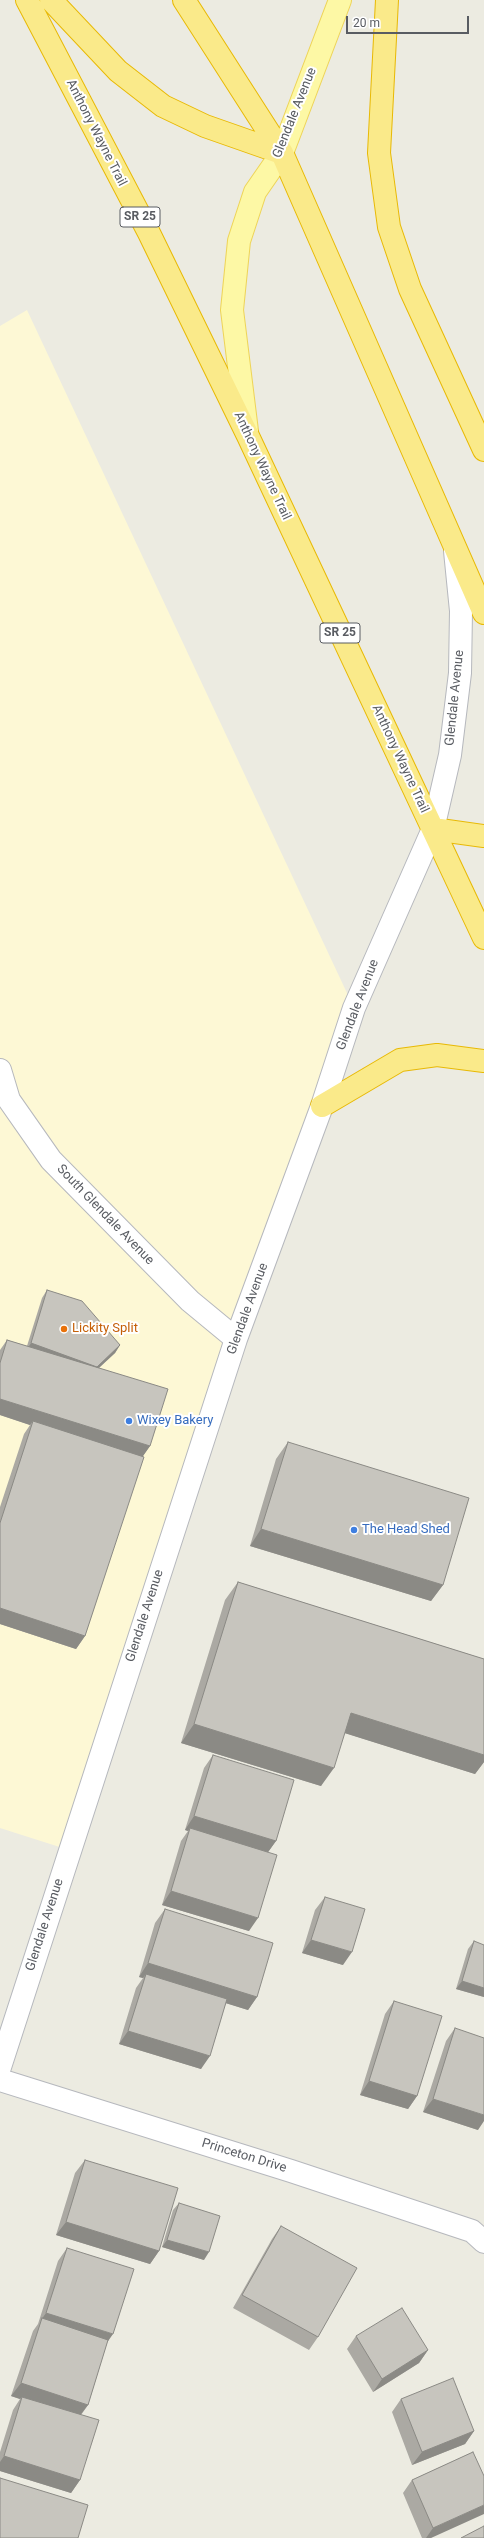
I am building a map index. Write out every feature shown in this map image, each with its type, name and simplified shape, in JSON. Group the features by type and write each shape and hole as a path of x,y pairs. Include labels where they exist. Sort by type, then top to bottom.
{"highway":[{"name":"Anthony Wayne Trail","path":"28,0 148,233 248,436 484,938"},
{"path":"51,0 118,71 162,106 205,126 282,153"},
{"path":"184,0 282,153 454,550 484,613"},
{"path":"386,0 379,153 389,227 410,289 484,450"},
{"path":"433,829 484,836"},
{"path":"322,1106 400,1060 437,1055 484,1060"}],"main road":[{"name":"Glendale Avenue","path":"248,436 232,310 239,241 255,192 282,153 340,0"}],"street":[{"name":"Glendale Avenue","path":"0,2067 236,1339 322,1106 354,1008 433,829 450,755 460,673 461,611 454,550"},
{"name":"South Glendale Avenue","path":"0,1070 10,1100 51,1160 190,1301 236,1339"},
{"name":"Princeton Drive","path":"0,2080 291,2171 472,2231 484,2242"}],"shaded area":[{"path":"27,310 354,1008 69,1850 0,1828 0,326"}],"building":[{"name":"Lickity Split","path":"47,1290 82,1301 120,1345 97,1367 31,1343"},
{"path":"7,1340 168,1389 150,1446 0,1399 0,1363"},
{"path":"33,1421 144,1457 85,1636 0,1608 0,1523"},
{"name":"The Head Shed","path":"288,1442 469,1498 443,1585 261,1529"},
{"path":"238,1582 484,1659 484,1755 351,1713 334,1768 194,1724"},
{"path":"213,1755 294,1780 276,1841 194,1816"},
{"path":"190,1828 277,1855 258,1918 171,1891"},
{"path":"325,1897 365,1909 352,1952 311,1940"},
{"path":"165,1909 273,1943 257,1997 148,1963"},
{"path":"474,1941 484,1945 484,1988 462,1981"},
{"path":"146,1974 227,1999 210,2056 128,2031"},
{"path":"394,2001 442,2016 417,2096 369,2081"},
{"path":"455,2028 484,2038 484,2115 433,2099"},
{"path":"85,2160 178,2188 159,2251 66,2222"},
{"path":"179,2203 220,2216 209,2252 167,2240"},
{"path":"281,2226 357,2268 318,2337 242,2295"},
{"path":"67,2248 134,2269 113,2334 46,2313"},
{"path":"402,2308 428,2350 382,2379 356,2336"},
{"path":"42,2318 108,2340 88,2405 21,2383"},
{"path":"453,2378 474,2431 422,2452 401,2399"},
{"path":"22,2397 99,2420 80,2480 4,2456"},
{"path":"473,2452 484,2476 484,2505 433,2528 412,2480"},
{"path":"0,2478 88,2505 78,2538 0,2538"},
{"path":"484,2526 484,2538 461,2538"}],"place":[{"name":"Lickity Split","path":"64,1329"},
{"name":"Wixey Bakery","path":"129,1421"},
{"name":"The Head Shed","path":"354,1530"}]}
